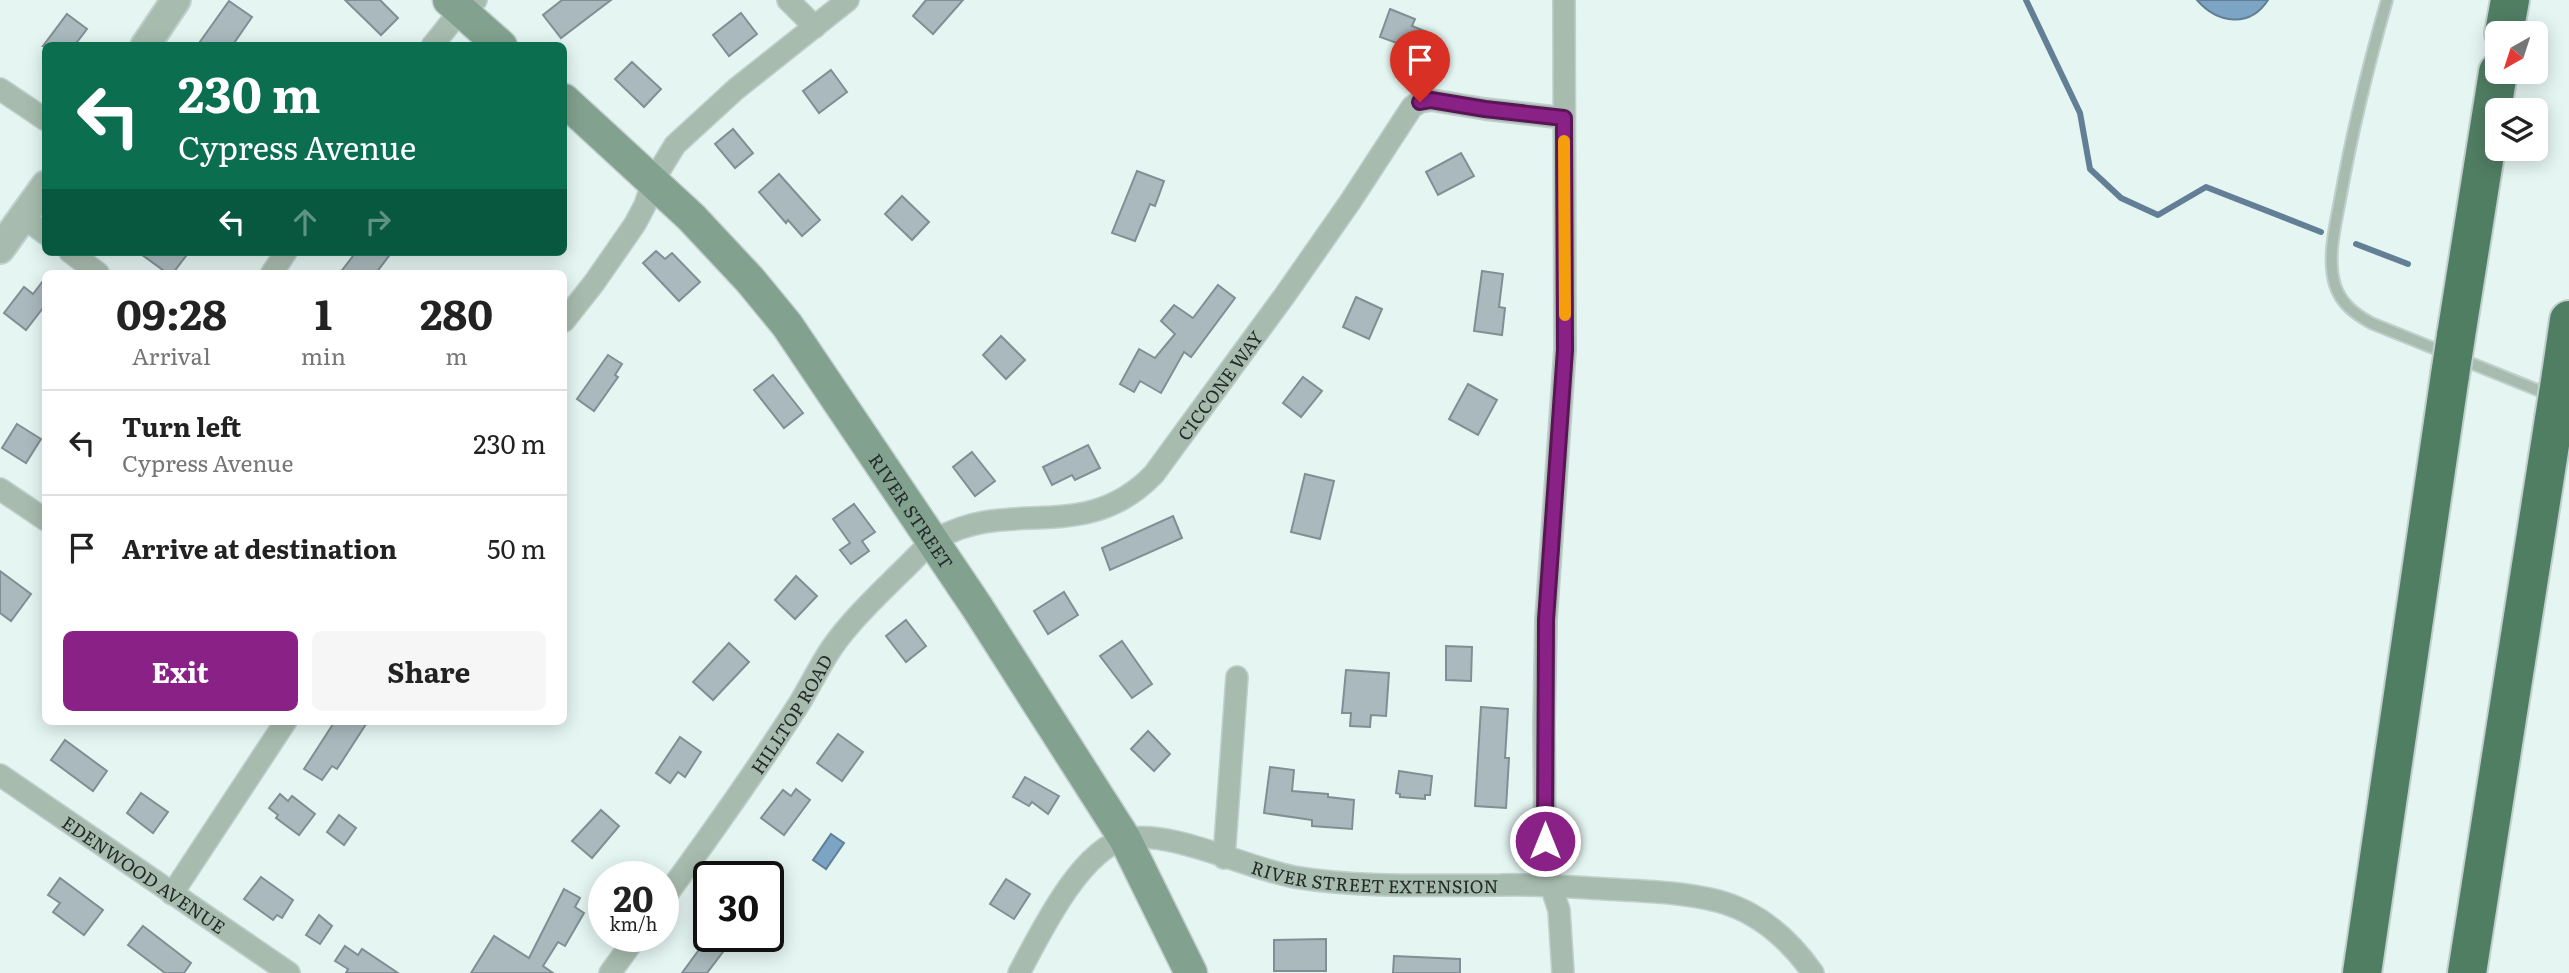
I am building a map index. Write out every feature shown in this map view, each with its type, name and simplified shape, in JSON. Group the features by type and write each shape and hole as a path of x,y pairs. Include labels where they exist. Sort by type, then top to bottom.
{"highway":[{"path":"2506,21 2510,0"},
{"path":"2362,973 2450,375 2496,84"},
{"path":"2468,973 2561,399 2569,320"}],"main road":[{"path":"462,3 497,42"},
{"name":"RIVER STREET","path":"567,103 653,181 725,252 787,326 933,542 1125,839 1192,973"}],"street":[{"path":"148,42 176,0"},
{"path":"788,0 816,27"},
{"path":"567,317 635,223 668,153 736,89 848,0"},
{"path":"1563,973 1559,910 1550,886 1545,855 1546,620 1565,350 1564,0"},
{"path":"435,42 462,3"},
{"path":"0,89 42,117"},
{"name":"CICCONE WAY","path":"933,542 959,527 983,521 1062,518 1086,513 1118,502 1145,483 1166,461 1204,409 1350,202 1404,117 1420,102 1431,100 1564,118"},
{"path":"0,249 42,191"},
{"path":"23,217 42,231"},
{"path":"75,256 94,270"},
{"path":"0,488 42,517"},
{"name":"HILLTOP ROAD","path":"679,877 799,705 844,631 933,542"},
{"path":"1224,858 1237,677"},
{"path":"172,894 283,725"},
{"name":"EDENWOOD AVENUE","path":"0,775 289,973"},
{"name":"RIVER STREET EXTENSION","path":"1125,839 1160,837 1295,877 1335,881 1550,886 1694,895 1729,904 1752,914 1799,954 1813,973"},
{"path":"1018,973 1073,881 1098,854 1125,839"},
{"path":"610,973 625,952"}],"lane":[{"path":"2387,0 2357,113 2341,196 2332,250 2336,288 2351,311 2371,323 2561,399"}],"water":[{"path":"2197,0 2268,0 2252,15 2234,20 2214,14"},
{"path":"831,834 844,843 826,869 813,860"}],"building":[{"path":"345,0 380,0 398,18 381,35"},
{"path":"562,0 611,0 561,38 543,15"},
{"path":"926,0 963,0 933,34 913,16"},
{"path":"229,1 252,17 235,42 200,42"},
{"path":"1390,9 1415,19 1412,26 1427,32 1419,51 1380,37"},
{"path":"741,13 757,34 729,56 713,35"},
{"path":"67,14 87,29 77,42 46,42"},
{"path":"632,62 661,89 644,107 615,79"},
{"path":"831,70 847,92 819,113 803,91"},
{"path":"733,129 753,153 735,168 715,144"},
{"path":"1461,153 1474,176 1438,195 1426,172"},
{"path":"1137,171 1164,181 1155,206 1150,204 1135,241 1112,233"},
{"path":"779,174 820,220 802,236 788,220 786,223 759,192"},
{"path":"902,196 929,222 912,240 885,214"},
{"path":"656,251 665,259 672,253 700,282 679,301 643,263"},
{"path":"144,256 186,256 175,270 163,270"},
{"path":"353,256 389,256 378,270 342,270"},
{"path":"1482,271 1503,274 1499,307 1505,308 1502,335 1474,331"},
{"path":"42,282 42,309 26,330 4,313 24,287 33,294"},
{"path":"1218,285 1235,298 1191,357 1184,352 1161,393 1140,381 1134,392 1120,384 1139,349 1155,358 1175,334 1161,321 1174,305 1193,318"},
{"path":"1356,297 1382,309 1369,339 1343,327"},
{"path":"1001,336 1025,360 1006,379 983,355"},
{"path":"608,355 622,364 615,375 618,377 594,411 577,399"},
{"path":"773,375 803,413 784,428 754,390"},
{"path":"1303,377 1322,391 1301,417 1283,403"},
{"path":"1468,384 1497,400 1478,435 1449,419"},
{"path":"17,424 41,439 26,463 2,448"},
{"path":"1088,445 1100,468 1075,480 1072,475 1052,485 1043,467"},
{"path":"972,452 995,481 975,496 953,467"},
{"path":"1305,474 1334,481 1320,539 1291,532"},
{"path":"854,504 875,532 862,541 869,551 851,564 840,550 850,543 833,519"},
{"path":"1173,516 1182,538 1110,570 1102,548"},
{"path":"0,571 31,594 11,621 0,613"},
{"path":"796,576 817,596 795,619 775,600"},
{"path":"1064,592 1078,615 1048,634 1034,611"},
{"path":"906,620 926,646 906,662 886,636"},
{"path":"1122,641 1152,684 1132,698 1100,656"},
{"path":"729,643 749,662 713,700 693,682"},
{"path":"1446,646 1472,647 1471,681 1446,680"},
{"path":"1346,670 1389,673 1386,716 1371,715 1370,727 1350,726 1351,713 1342,713"},
{"path":"1481,707 1508,709 1506,808 1475,806"},
{"path":"332,725 365,725 337,769 332,766 322,780 304,769"},
{"path":"1148,731 1170,754 1154,771 1131,749"},
{"path":"838,734 863,752 842,781 817,763"},
{"path":"680,737 701,752 685,777 678,772 670,783 656,773"},
{"path":"65,740 107,771 93,791 51,760"},
{"path":"1270,767 1294,770 1292,791 1328,794 1328,797 1354,800 1352,829 1312,826 1312,820 1264,813"},
{"path":"1399,771 1432,776 1430,795 1425,795 1425,799 1400,797 1400,794 1396,793"},
{"path":"1025,777 1059,796 1048,814 1032,802 1029,806 1013,797"},
{"path":"796,789 810,800 784,835 761,818 783,790 791,796"},
{"path":"141,793 168,812 153,833 127,813"},
{"path":"280,794 288,801 292,796 315,814 299,835 276,818 278,815 269,808"},
{"path":"601,810 619,826 592,858 572,841"},
{"path":"339,815 356,828 344,845 327,832"},
{"path":"261,877 293,900 282,918 277,915 273,920 244,899"},
{"path":"60,878 103,910 84,935 53,912 60,903 48,895"},
{"path":"1006,879 1030,894 1014,919 990,904"},
{"path":"564,889 580,898 575,907 584,913 565,946 558,942 543,966 553,973 471,973 494,936 529,958"},
{"path":"319,915 332,926 320,944 306,935"},
{"path":"143,926 191,963 184,973 165,973 128,945"},
{"path":"1326,939 1326,971 1274,971 1274,940"},
{"path":"345,946 358,955 362,949 398,973 346,973 348,969 335,961"},
{"path":"697,952 723,952 707,973 682,973"},
{"path":"1394,956 1460,959 1460,973 1393,973"}],"waterway":[{"path":"2026,0 2080,113 2090,169 2121,198 2158,215 2206,187 2321,232"},
{"path":"2356,244 2408,264"}],"slow traffic":[{"path":"1564,141 1565,315"}],"route":[{"path":"1420,102 1431,100 1564,118 1565,350 1546,620 1545,841"}]}
